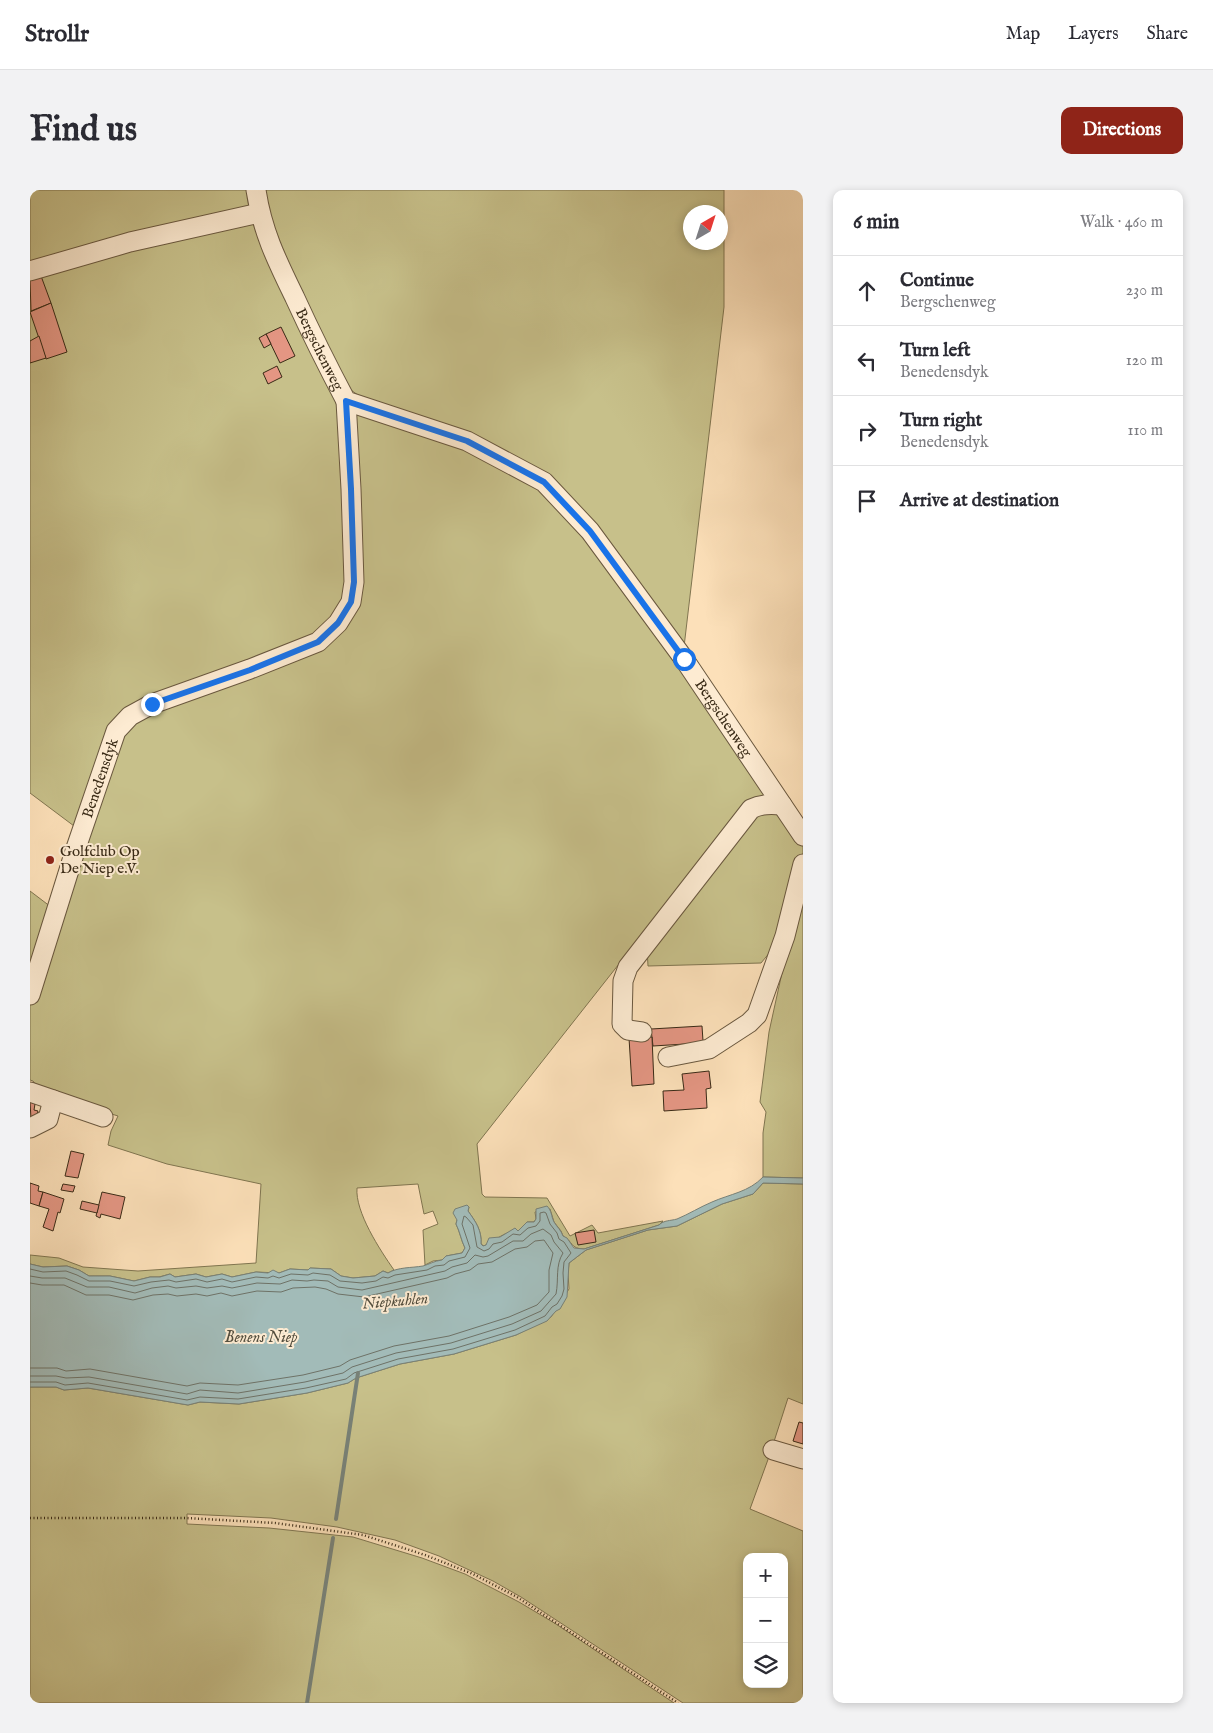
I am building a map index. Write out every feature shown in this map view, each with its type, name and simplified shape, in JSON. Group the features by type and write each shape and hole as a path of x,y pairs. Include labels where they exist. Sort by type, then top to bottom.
{"street":[{"name":"Bergschenweg","path":"256,190 259,213 268,242 321,355 346,401 467,441 544,482 590,531 678,651 803,836"},
{"path":"30,271 130,242 259,213"},
{"name":"Benedensdyk","path":"30,995 75,851 116,731 130,716 152,704 250,670 318,642 338,623 351,602 354,582 346,401"},
{"path":"642,1032 628,1030 622,1024 623,980 628,967 751,809 769,804 782,805"},
{"path":"668,1057 709,1049 749,1023 757,1014 785,936 803,864"},
{"path":"30,1092 103,1117"},
{"path":"30,1128 48,1119 53,1100"},
{"path":"773,1450 803,1459"}],"path":[{"path":"30,1518 196,1518 275,1523 363,1535 425,1555 473,1574 518,1597 678,1703"}],"shaded area":[{"path":"30,190 250,190 342,401 466,448 539,486 585,535 773,801 759,801 630,950 477,1144 482,1194 485,1197 547,1198 570,1236 592,1225 598,1233 663,1221 659,1225 579,1249 563,1236 554,1222 550,1209 535,1212 536,1219 534,1222 527,1222 518,1231 505,1234 484,1246 481,1244 481,1235 478,1227 468,1211 469,1207 457,1220 456,1224 465,1248 462,1253 446,1256 442,1260 433,1261 425,1265 423,1230 438,1224 433,1211 424,1214 418,1184 357,1188 357,1198 364,1219 394,1270 388,1273 383,1271 375,1276 353,1278 341,1276 331,1269 310,1268 308,1270 290,1269 279,1273 256,1272 232,1277 222,1274 206,1277 196,1274 175,1277 170,1274 134,1281 110,1276 89,1276 67,1266 43,1267 30,1264 30,1255 59,1258 83,1267 138,1271 256,1263 261,1184 167,1164 108,1145 111,1131 118,1116 42,1092 30,1080 30,891 55,910 78,829 30,793"},
{"path":"261,190 724,190 724,205 683,205 683,250 724,250 724,307 684,647 547,478 370,404 347,387 274,242"},
{"path":"779,810 803,846 803,856 781,939 761,963 648,966 647,948 750,816"},
{"path":"803,877 803,1178 763,1177 763,1133 766,1112 760,1102 769,1032"},
{"path":"763,1183 803,1184 803,1404 788,1398 750,1509 803,1531 803,1703 683,1703 521,1597 493,1581 439,1556 395,1540 337,1527 271,1518 187,1514 187,1524 269,1528 353,1537 422,1558 465,1574 556,1624 674,1703 30,1703 30,1387 56,1387 64,1390 88,1388 188,1405 200,1402 239,1404 307,1393 348,1383 356,1378 400,1364 454,1354 516,1335 551,1317 569,1289 569,1263 586,1250 648,1230 677,1226 722,1204 753,1194"}],"water":[{"name":"Benens Niep","path":"763,1177 803,1178 803,1184 763,1183 753,1194 722,1204 677,1226 648,1230 586,1250 569,1263 567,1297 560,1309 547,1321 516,1335 454,1354 400,1364 356,1378 348,1383 307,1393 239,1404 200,1402 188,1405 88,1388 64,1390 56,1387 30,1387 30,1264 43,1267 67,1266 89,1276 110,1276 134,1281 170,1274 175,1277 196,1274 206,1277 222,1274 232,1277 256,1272 268,1273 273,1270 279,1273 290,1269 308,1270 310,1268 331,1269 341,1276 353,1278 375,1276 383,1271 388,1273 400,1269 423,1266 442,1260 446,1256 462,1253 465,1248 456,1224 457,1220 453,1213 455,1209 467,1205 469,1207 468,1211 476,1223 483,1246 486,1245 489,1238 500,1237 515,1228 518,1231 527,1222 534,1222 536,1219 536,1209 547,1206 563,1236 567,1238 574,1248 584,1249 659,1225 665,1221 677,1219 752,1186"}],"building":[{"path":"41,276 51,303 31,311 30,280"},
{"path":"51,303 67,352 46,359 30,312"},
{"path":"281,327 295,356 280,363 266,334"},
{"path":"266,334 271,344 264,348 259,338"},
{"path":"39,336 46,358 30,363 30,341"},
{"path":"277,366 282,377 268,384 263,373"},
{"path":"702,1026 703,1041 701,1043 653,1046 651,1029"},
{"path":"652,1037 654,1084 632,1086 629,1038"},
{"path":"709,1071 711,1088 706,1089 707,1108 664,1111 663,1091 684,1090 682,1074"},
{"path":"30,1102 35,1104 34,1110 38,1111 36,1117 32,1116 31,1119"},
{"path":"71,1151 84,1154 78,1178 65,1176"},
{"path":"30,1183 39,1186 38,1191 43,1192 39,1206 30,1203"},
{"path":"63,1184 75,1186 73,1192 61,1190"},
{"path":"43,1192 64,1199 53,1231 43,1227 49,1209 39,1206"},
{"path":"102,1192 125,1197 120,1219 101,1214 100,1218 96,1216"},
{"path":"82,1201 99,1205 97,1213 80,1209"},
{"path":"594,1230 596,1242 578,1245 575,1233"},
{"path":"799,1422 803,1423 803,1444 793,1441"}],"waterway":[{"path":"336,1519 358,1373"},
{"path":"307,1703 333,1538"}],"place":[{"name":"Golfclub Op De Niep e.V.","path":"50,860"}],"route":[{"path":"152,704 250,670 318,642 338,623 351,602 354,582 346,401 467,441 544,482 590,531 684,659"}],"water label":[{"name":"Niepkuhlen","path":"395,1300"}]}
